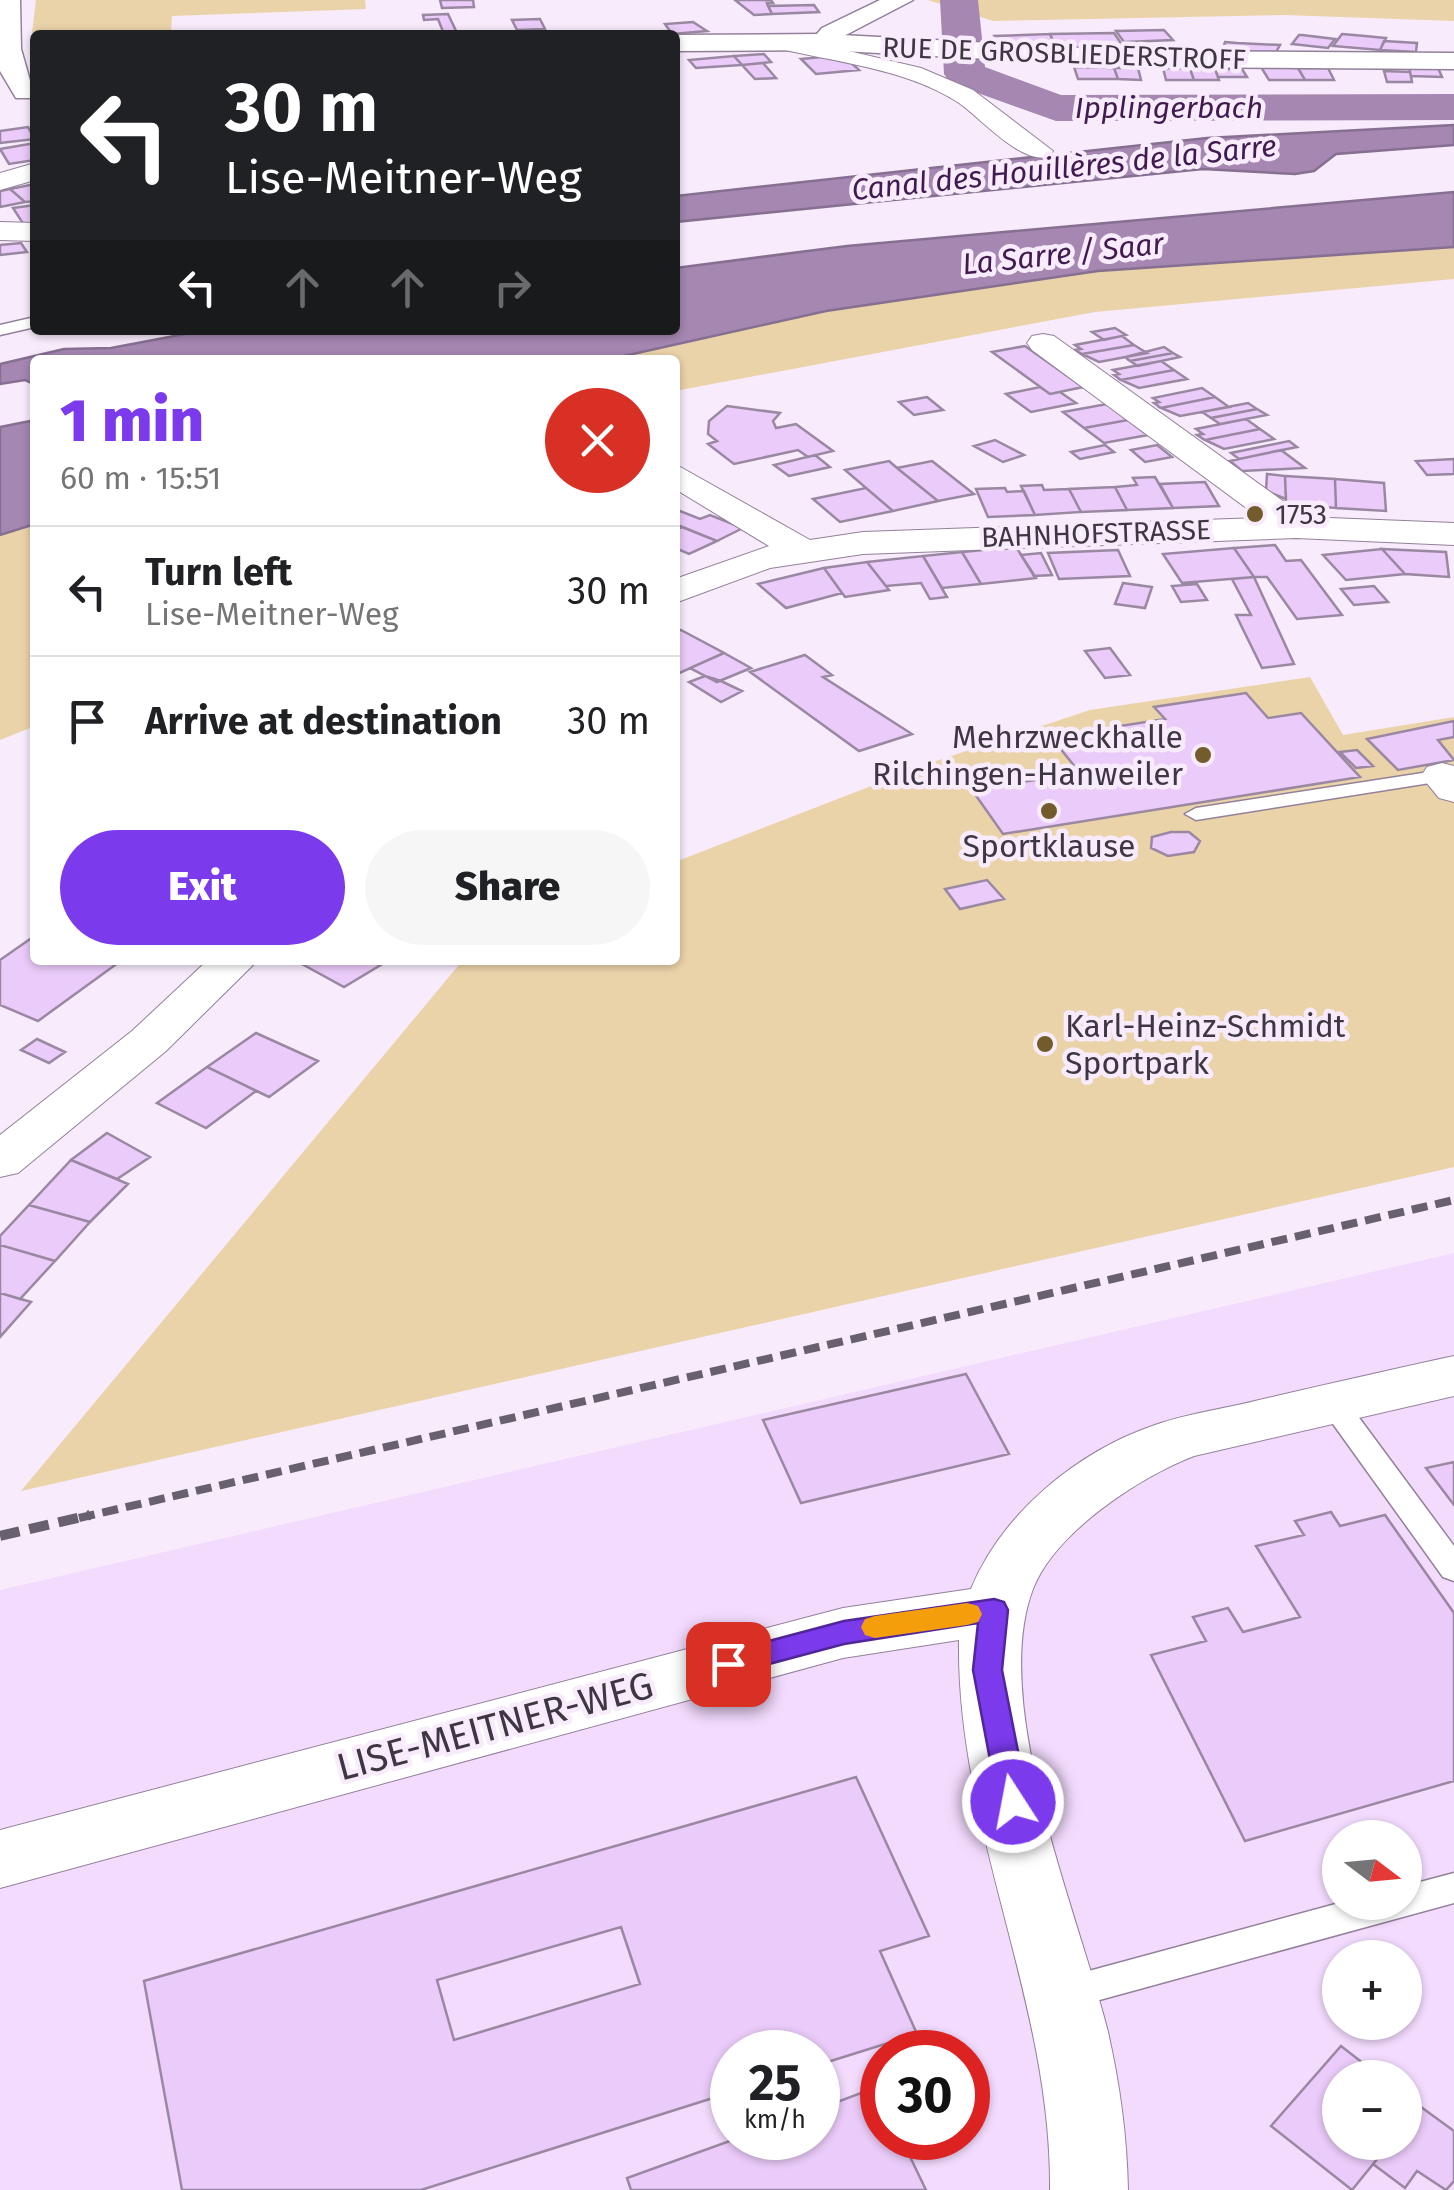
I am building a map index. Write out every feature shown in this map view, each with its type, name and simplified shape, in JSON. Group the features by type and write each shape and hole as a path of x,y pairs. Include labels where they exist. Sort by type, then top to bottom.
{"main road":[{"path":"822,42 830,33 900,0"},
{"path":"5,12 22,105"},
{"name":"RUE DE GROSBLIEDERSTROFF","path":"680,43 822,42 1007,55 1454,61"}],"street":[{"path":"781,42 859,57 964,95 1040,151"},
{"path":"0,182 30,173"},
{"path":"0,231 30,232"},
{"path":"1043,343 1296,527"},
{"path":"680,477 799,549"},
{"name":"BAHNHOFSTRASSE","path":"680,590 722,571 799,549 1015,535 1296,527 1454,534"},
{"path":"0,1161 134,1054 230,965"},
{"path":"1089,2190 1091,2154 1082,2089 1063,1994 1026,1868 988,1670 994,1610 1025,1552 1090,1485 1163,1444 1454,1376"},
{"name":"LISE-MEITNER-WEG","path":"0,1859 844,1633 994,1610"}],"lane":[{"path":"0,330 30,323"},
{"path":"1196,814 1450,780"},
{"path":"1333,1403 1454,1569"},
{"path":"1422,1897 1454,1888"},
{"path":"1063,1994 1336,1920"}],"shaded area":[{"path":"36,0 365,0 366,9 172,16 171,30 32,30"},
{"path":"928,0 1454,0 1454,21 1284,15 993,21"},
{"path":"1454,247 1454,279 1095,312 680,390 680,355 628,355 826,311 1098,271"},
{"path":"30,526 30,728 0,740 0,535"},
{"path":"1310,677 1343,735 1454,717 1454,1167 21,1491 459,965 680,965 680,860 936,761 1090,710"},
{"path":"1454,1253 1454,2190 0,2190 0,1590"}],"water":[{"name":"Canal des Houillères de la Sarre","path":"1454,125 1454,145 1336,154 1314,171 1295,174 1203,169 680,221 680,195 1207,138"},
{"name":"La Sarre / Saar","path":"1454,192 1454,247 1098,271 826,311 628,355 38,355 64,349 111,348 180,335 680,335 680,267 847,246"},
{"path":"30,357 30,382 0,384 0,364"},
{"path":"30,421 30,526 0,535 0,427"}],"building":[{"path":"440,0 473,0 474,7 442,8"},
{"path":"735,0 771,0 773,3 767,3 772,14 754,15"},
{"path":"814,5 819,12 772,14 768,6"},
{"path":"448,14 456,30 442,30 438,19 424,20 423,15"},
{"path":"540,19 545,29 517,30 512,20"},
{"path":"693,22 707,31 680,33 665,24"},
{"path":"1164,30 1173,40 1124,42 1116,31"},
{"path":"1114,33 1125,49 1056,49 1050,34"},
{"path":"1050,34 1055,45 995,42 994,36"},
{"path":"1342,34 1386,38 1380,50 1333,46"},
{"path":"1299,35 1335,39 1328,48 1292,44"},
{"path":"1384,41 1417,43 1416,52 1380,50"},
{"path":"1225,42 1280,45 1276,52 1222,51"},
{"path":"764,54 771,62 742,65 734,56"},
{"path":"843,55 859,70 816,74 801,59"},
{"path":"734,56 742,65 696,68 689,60"},
{"path":"763,63 776,78 755,79 742,65"},
{"path":"1074,67 1114,68 1118,79 1078,79"},
{"path":"1261,67 1298,68 1305,80 1269,80"},
{"path":"1409,67 1438,68 1442,77 1411,76"},
{"path":"1114,68 1138,68 1141,80 1118,79"},
{"path":"1163,68 1190,69 1194,80 1166,80"},
{"path":"1298,68 1328,68 1334,80 1305,80"},
{"path":"1190,69 1215,69 1219,80 1194,80"},
{"path":"1215,69 1242,69 1247,77 1218,77"},
{"path":"1384,71 1410,72 1412,82 1387,82"},
{"path":"28,127 30,140 0,143 0,131"},
{"path":"30,144 30,161 9,164 0,149"},
{"path":"30,185 30,202 25,202 10,189"},
{"path":"10,189 25,202 0,207 0,191"},
{"path":"30,206 30,224 24,225 13,208"},
{"path":"21,243 27,252 0,255 0,245"},
{"path":"1115,328 1126,335 1104,340 1092,332"},
{"path":"1122,336 1134,345 1082,354 1075,350 1081,349 1075,345"},
{"path":"1134,345 1147,353 1099,362 1082,354"},
{"path":"1025,346 1083,387 1050,394 992,352"},
{"path":"1164,347 1173,353 1130,361 1125,357"},
{"path":"1173,353 1180,357 1138,366 1130,361"},
{"path":"1161,361 1174,370 1121,380 1114,375 1119,374 1113,370"},
{"path":"1174,370 1187,379 1139,388 1121,380"},
{"path":"1040,387 1050,394 1060,392 1076,403 1031,412 1006,394"},
{"path":"1202,388 1215,397 1161,408 1154,403 1159,402 1153,398"},
{"path":"927,397 943,410 914,415 899,402"},
{"path":"1215,397 1229,407 1180,416 1161,408"},
{"path":"1248,403 1257,409 1211,418 1202,412"},
{"path":"1107,404 1128,420 1084,428 1063,412"},
{"path":"727,406 780,413 773,421 776,428 796,424 833,451 808,457 798,450 734,464 708,444 717,441 708,434 709,421"},
{"path":"1257,409 1267,415 1220,424 1211,418"},
{"path":"1246,419 1260,429 1205,440 1197,435 1203,434 1196,429"},
{"path":"1128,420 1148,435 1104,443 1084,428"},
{"path":"1260,429 1274,439 1224,449 1205,440"},
{"path":"995,440 1024,455 1003,462 974,446"},
{"path":"1289,441 1297,447 1239,459 1231,453"},
{"path":"1105,445 1114,452 1080,459 1071,452"},
{"path":"1157,445 1172,457 1145,462 1131,450"},
{"path":"1281,450 1305,468 1242,471 1230,461"},
{"path":"815,455 830,467 789,476 774,465"},
{"path":"1454,459 1454,474 1427,475 1416,461"},
{"path":"889,461 938,501 893,511 845,470"},
{"path":"932,461 974,494 938,501 897,468"},
{"path":"1267,474 1285,476 1286,499 1266,491"},
{"path":"1285,476 1335,479 1336,508 1286,504"},
{"path":"1155,477 1173,508 1127,510 1115,487 1137,485 1133,478"},
{"path":"1335,479 1384,483 1386,511 1336,508"},
{"path":"1205,482 1219,506 1173,508 1160,484"},
{"path":"1042,485 1044,490 1069,489 1081,512 1035,515 1021,486"},
{"path":"1115,487 1127,510 1081,512 1069,489"},
{"path":"866,488 893,511 840,522 813,499"},
{"path":"1005,488 1007,492 1024,491 1035,515 988,517 976,489"},
{"path":"680,511 700,519 710,515 743,528 717,541 680,526"},
{"path":"680,528 717,541 689,554 680,550"},
{"path":"1275,545 1286,561 1301,560 1342,615 1297,619 1267,577 1254,577 1234,548"},
{"path":"1016,547 1036,578 981,584 962,552"},
{"path":"1234,548 1254,577 1182,583 1163,554"},
{"path":"1382,549 1446,552 1449,577 1405,574"},
{"path":"1382,549 1405,574 1346,580 1323,555"},
{"path":"1118,550 1130,576 1059,579 1048,553"},
{"path":"962,552 981,584 942,588 923,556"},
{"path":"1041,553 1052,575 1034,576 1021,555"},
{"path":"923,556 947,597 930,599 921,583 886,586 867,562"},
{"path":"867,562 889,590 845,597 824,568"},
{"path":"824,568 842,593 786,608 758,584"},
{"path":"1254,577 1294,664 1262,668 1236,615 1251,615 1232,579"},
{"path":"1123,583 1152,587 1145,608 1115,604"},
{"path":"1197,584 1207,600 1181,602 1172,586"},
{"path":"1374,586 1388,602 1354,605 1341,589"},
{"path":"681,630 724,653 680,673"},
{"path":"1110,648 1130,675 1105,678 1085,651"},
{"path":"724,653 751,668 717,682 690,668"},
{"path":"805,655 832,675 823,677 912,734 859,751 750,672"},
{"path":"705,676 742,691 721,702 689,682"},
{"name":"Mehrzweckhalle Rilchingen-Hanweiler","path":"1246,693 1268,718 1301,713 1360,777 1003,834 972,790 1080,773 1051,737 1165,719 1154,707"},
{"path":"1454,721 1454,737 1438,740 1454,760 1398,770 1367,739"},
{"path":"1357,750 1373,766 1356,768 1340,752"},
{"path":"1189,832 1200,841 1194,852 1168,856 1151,848 1152,837"},
{"path":"987,880 1004,899 960,909 945,889"},
{"path":"30,939 30,965 115,965 38,1021 0,1005 0,960"},
{"path":"304,965 381,965 344,987"},
{"path":"256,1033 318,1061 269,1097 207,1067"},
{"path":"37,1039 65,1052 49,1063 21,1050"},
{"path":"207,1067 256,1091 206,1128 157,1103"},
{"path":"107,1133 150,1157 117,1179 71,1160"},
{"path":"71,1160 128,1184 90,1222 29,1205"},
{"path":"29,1205 90,1222 55,1261 0,1245 0,1236"},
{"path":"0,1245 55,1261 20,1299 0,1293"},
{"path":"0,1293 31,1302 0,1337"},
{"path":"966,1374 1009,1454 801,1503 763,1420"},
{"path":"1454,1462 1454,1505 1426,1468"},
{"path":"1331,1512 1340,1526 1385,1515 1454,1613 1454,1781 1245,1841 1151,1655 1206,1641 1193,1617 1228,1608 1243,1632 1300,1617 1256,1546 1304,1535 1295,1521"},
{"path":"856,1777 929,1936 880,1951 915,2030 860,2030 860,2052 840,2058 840,2030 710,2030 710,2099 421,2190 182,2190 144,1981","holes":["621,1927 640,1984 454,2040 437,1980"]},
{"path":"1341,2046 1359,2060 1329,2060"},
{"path":"1322,2068 1322,2160 1376,2160 1352,2190 1271,2126"},
{"path":"860,2093 860,2160 912,2160 926,2190 631,2190 627,2178 710,2148 710,2160 840,2160 840,2101"},
{"path":"1422,2108 1454,2131 1454,2181 1446,2190 1417,2171 1405,2188 1373,2164 1376,2160 1422,2160"}],"waterway":[{"name":"Ipplingerbach","path":"959,0 965,74 1056,108 1454,107"}],"railway":[{"path":"79,1518 1454,1200"},
{"path":"0,1536 90,1515"}],"slow traffic":[{"path":"875,1627 967,1614"}],"place":[{"name":"1753","path":"1255,514"},
{"name":"Mehrzweckhalle Rilchingen-Hanweiler","path":"1203,755"},
{"name":"Sportklause","path":"1049,811"},
{"name":"Karl-Heinz-Schmidt Sportpark","path":"1045,1044"}],"route":[{"path":"728,1664 844,1633 994,1610 988,1670 1013,1802"}]}
